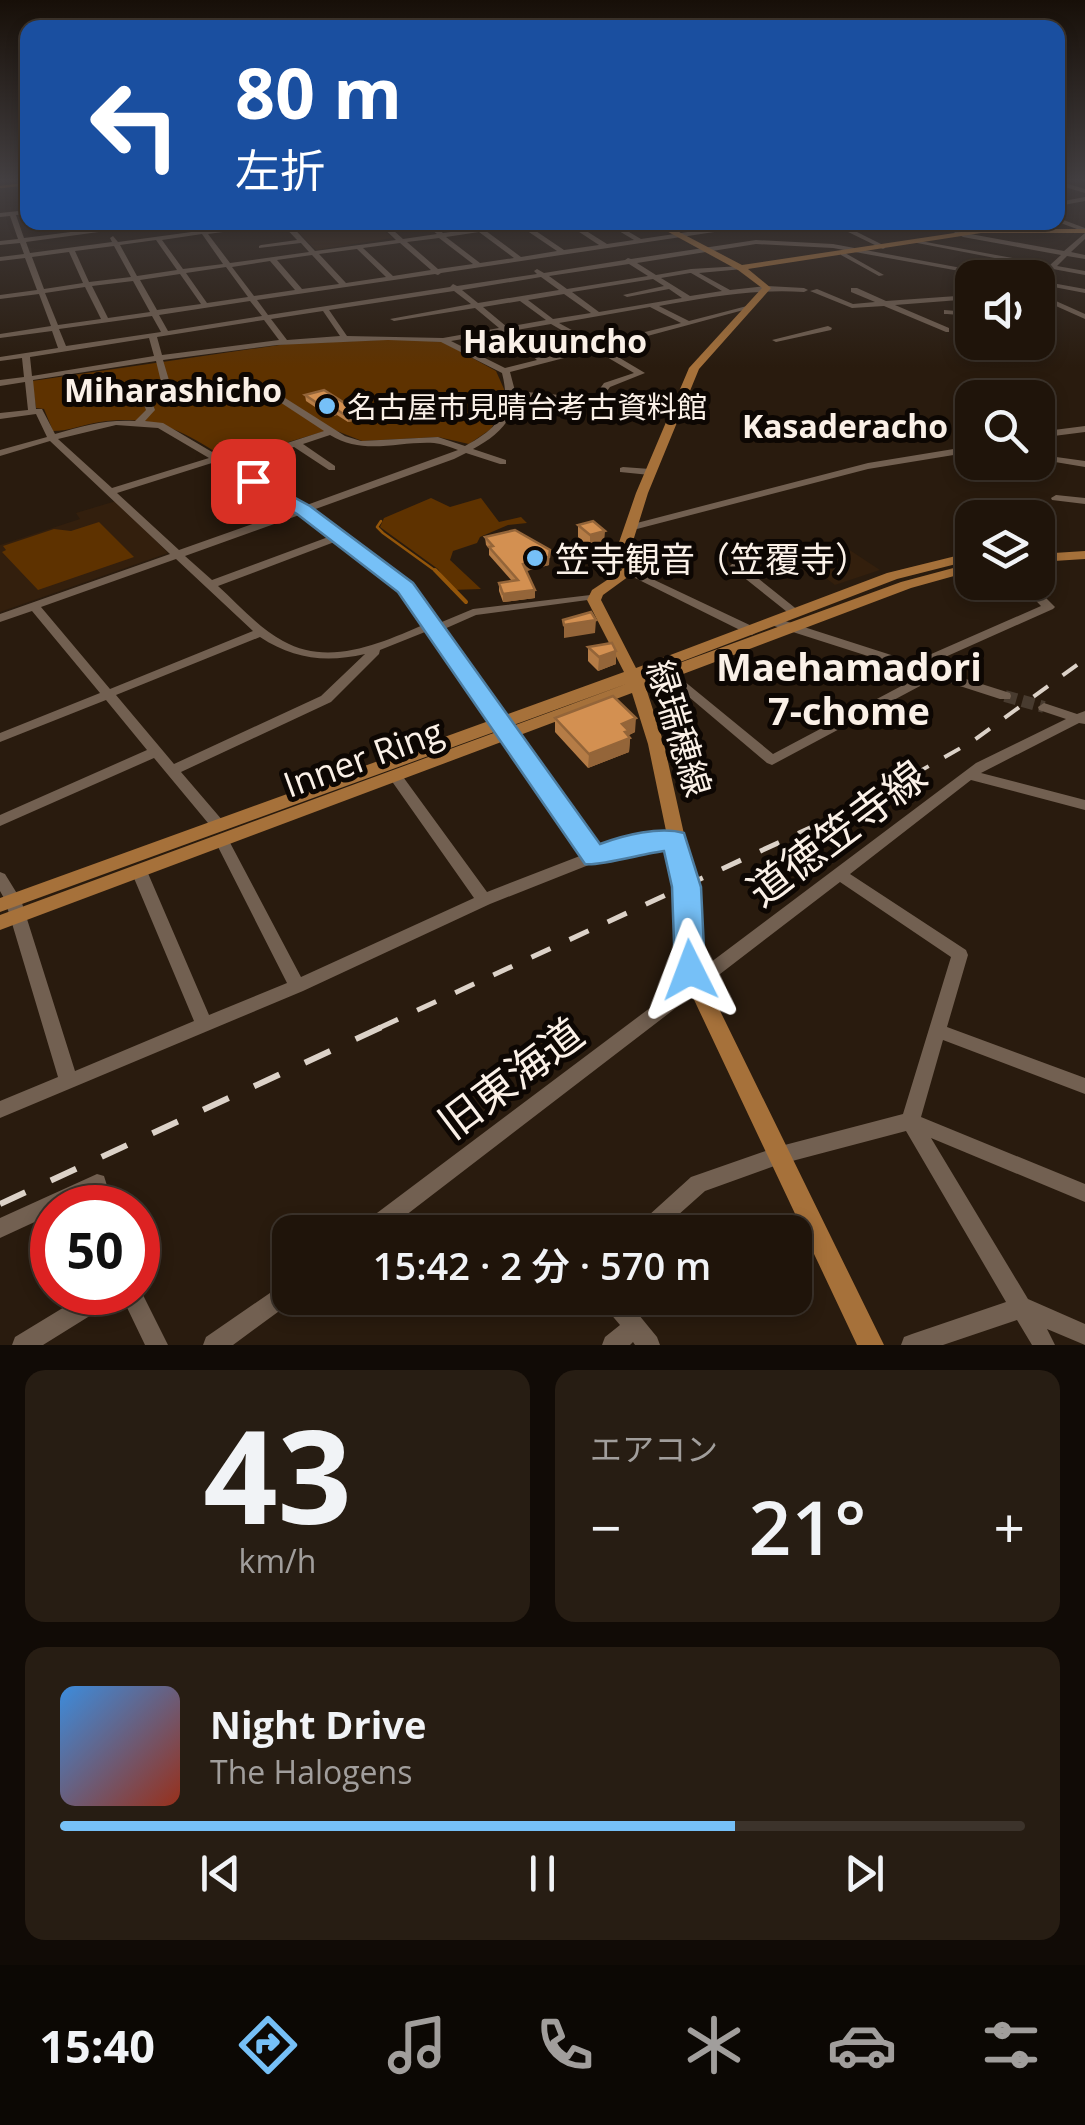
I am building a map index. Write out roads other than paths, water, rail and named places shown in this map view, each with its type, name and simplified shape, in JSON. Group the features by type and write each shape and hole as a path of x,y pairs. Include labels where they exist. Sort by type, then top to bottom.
{"main road":[{"path":"595,596 629,571 622,554 650,472 694,368 767,288 693,242"},
{"path":"740,268 921,242"},
{"path":"1055,548 1085,547"},
{"path":"1055,557 1085,555"},
{"name":"Inner Ring","path":"634,679 669,675 892,576 955,560"},
{"name":"Inner Ring","path":"0,923 10,907 503,729 752,631 955,572"},
{"name":"緑瑞穂線","path":"595,596 634,679 656,744 686,887 690,970 871,1345"},
{"name":"Inner Ring","path":"10,907 139,870 220,832 396,776 503,729"}],"street":[{"path":"22,242 63,349"},
{"path":"0,259 132,242"},
{"path":"161,242 205,305"},
{"path":"211,242 285,343"},
{"path":"256,242 300,291"},
{"path":"261,247 297,242"},
{"path":"303,242 361,302"},
{"path":"0,296 387,242"},
{"path":"313,252 389,242"},
{"path":"402,242 543,361"},
{"path":"449,242 477,264"},
{"path":"497,242 596,314"},
{"path":"547,242 562,252"},
{"path":"598,242 689,299"},
{"path":"0,336 629,242"},
{"path":"0,358 706,248 792,242 864,250 955,267"},
{"path":"873,242 884,247"},
{"path":"910,242 1011,260"},
{"path":"999,242 1085,257"},
{"path":"1055,264 1077,242"},
{"path":"116,244 166,332"},
{"path":"358,247 390,277"},
{"path":"71,250 105,320"},
{"path":"843,254 881,275"},
{"path":"394,319 691,270 740,268"},
{"path":"1055,268 1085,273"},
{"path":"691,270 729,292"},
{"path":"610,283 688,323"},
{"path":"1055,285 1085,291"},
{"path":"627,294 670,287"},
{"path":"0,383 344,337 444,340 767,288 809,290 852,306 955,299"},
{"path":"854,290 946,330"},
{"path":"513,393 595,401 607,385 640,373 551,321 521,298"},
{"path":"378,299 409,336"},
{"path":"1055,303 1085,317"},
{"path":"324,308 344,337"},
{"path":"504,371 748,308"},
{"path":"947,312 955,313"},
{"path":"776,340 828,328"},
{"path":"138,423 151,410 145,396 167,386 152,334"},
{"path":"0,618 466,449 498,429 513,393 504,371 444,340"},
{"path":"26,354 32,410"},
{"path":"264,387 332,431 360,444 438,440 503,462"},
{"path":"0,416 39,411 52,438 261,632 292,653 315,657 376,650 474,612 595,596"},
{"path":"0,453 92,426 160,425 303,510 406,588 594,857"},
{"path":"1055,433 1085,429"},
{"path":"228,466 332,431"},
{"path":"295,443 332,468"},
{"path":"633,527 868,466 955,452"},
{"path":"110,492 215,459"},
{"path":"1055,459 1085,464"},
{"path":"623,470 650,472"},
{"path":"1056,498 1085,500"},
{"path":"213,584 338,537"},
{"path":"736,566 787,621 1006,696"},
{"path":"629,571 752,631"},
{"path":"913,667 1049,607 1041,600"},
{"path":"34,606 173,770 220,832 297,986"},
{"path":"0,738 261,632"},
{"path":"173,770 326,699 376,650"},
{"path":"669,675 772,760 935,674"},
{"path":"1044,707 1084,718"},
{"name":"道徳笠寺線","path":"697,980 968,776 1084,718"},
{"path":"0,821 157,751"},
{"path":"396,776 484,900"},
{"path":"968,776 1085,805"},
{"path":"0,1110 297,986 484,900 622,846 675,840"},
{"path":"139,870 204,1026"},
{"path":"838,873 960,955 910,1121 1044,1345"},
{"path":"0,878 68,1082"},
{"name":"旧東海道","path":"390,1215 697,980"},
{"path":"936,1030 1085,1086"},
{"path":"664,1215 698,1184 777,1156 910,1121 1085,1193"},
{"path":"0,1228 30,1214"},
{"path":"214,1345 272,1304"},
{"path":"912,1345 1022,1307 1085,1336"},
{"path":"23,1345 72,1315"},
{"path":"142,1315 157,1345"},
{"path":"613,1345 642,1336 625,1315"}],"waterway":[{"path":"381,521 377,527 383,533 437,572"},
{"path":"437,572 466,602"}],"tunnel":[{"path":"1005,696 1044,707"}],"railway":[{"path":"913,775 973,741 1085,659"},
{"path":"379,1028 849,810 917,772"},
{"path":"0,1204 384,1026"}],"place":[{"name":"名古屋市見晴台考古資料館","path":"327,406"},
{"name":"笠寺観音（笠覆寺）","path":"535,558"}],"district":[{"name":"Hakuuncho","path":"555,340"},
{"name":"Miharashicho","path":"173,389"},
{"name":"Kasaderacho","path":"845,425"},
{"name":"Maehamadori 7-chome","path":"849,688"}]}
